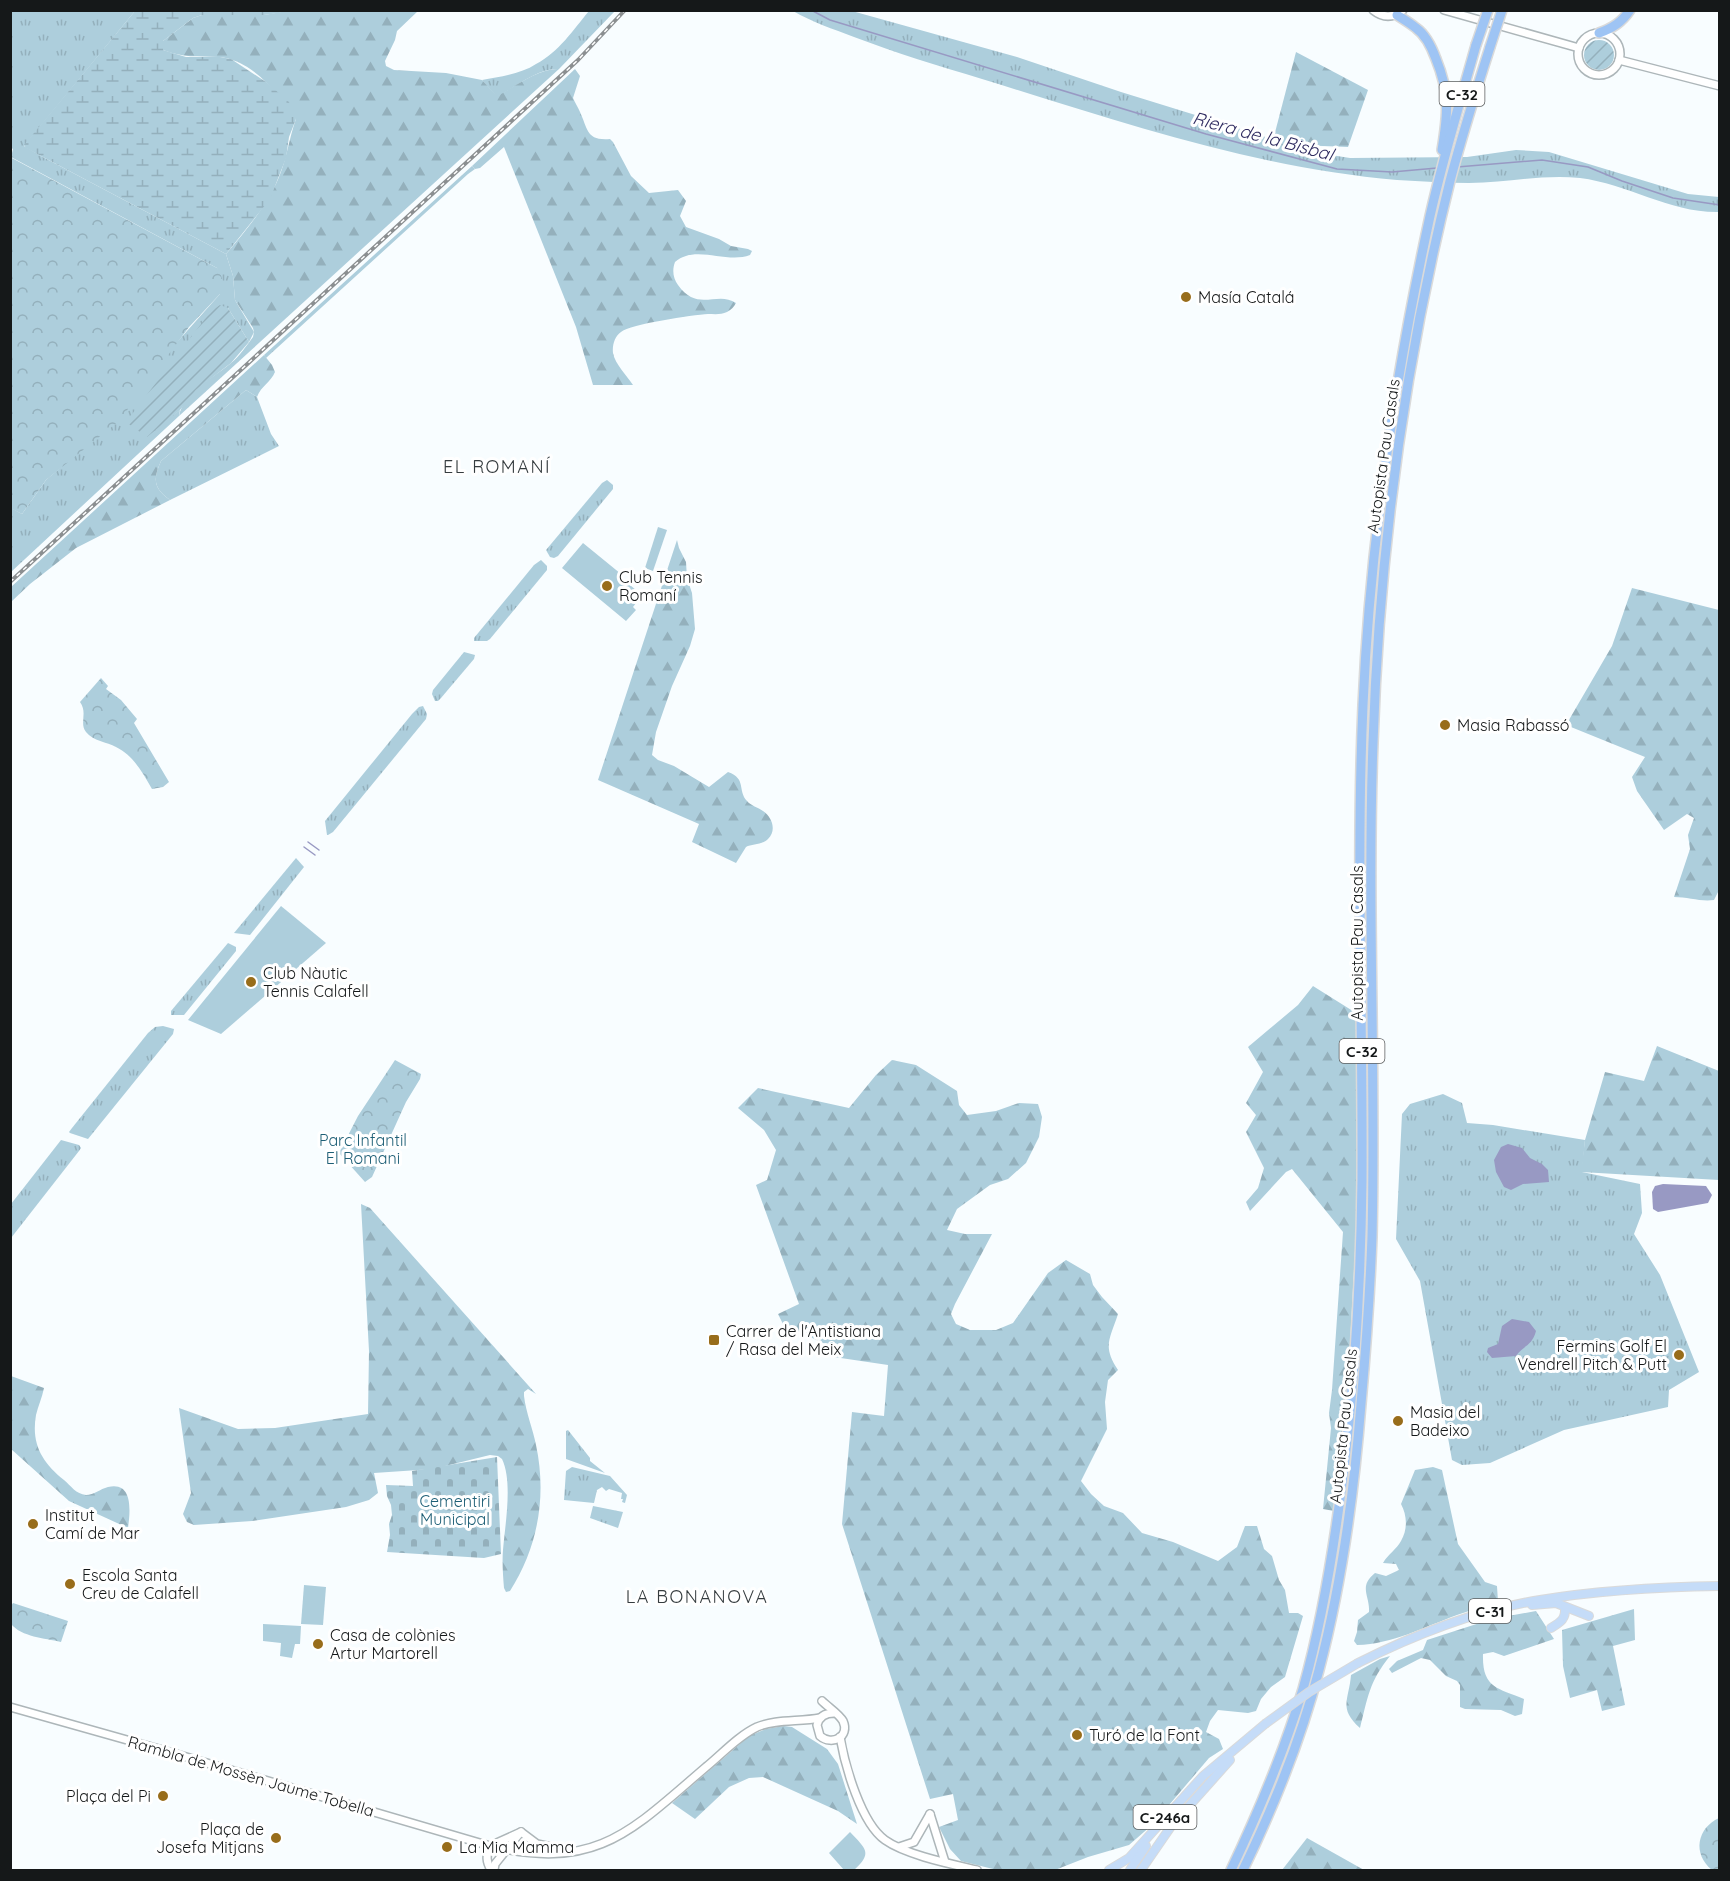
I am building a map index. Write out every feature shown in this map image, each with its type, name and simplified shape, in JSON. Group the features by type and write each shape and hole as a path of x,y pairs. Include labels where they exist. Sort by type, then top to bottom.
{"highway":[{"name":"C-32","path":"1446,142 1488,10"},
{"name":"Autopista Pau Casals","path":"1243,1870 1262,1831 1290,1761 1318,1675 1334,1605 1354,1476 1367,1340 1372,1237 1371,815 1377,642 1388,528 1404,408 1420,317 1460,145 1502,10"},
{"path":"1599,33 1621,22 1630,10"},
{"path":"1400,13 1418,29 1431,47 1443,76 1447,94 1446,142"},
{"name":"Autopista Pau Casals","path":"1231,1870 1272,1778 1303,1688 1329,1574 1343,1482 1354,1367 1360,1264 1362,1151 1360,873 1366,654 1374,550 1389,430 1413,299 1446,142"}],"main road":[{"name":"C-31","path":"1359,1665 1435,1632 1478,1618 1532,1605 1621,1593 1719,1588"},
{"name":"C-31","path":"1130,1870 1163,1824 1221,1762 1266,1725 1359,1665 1396,1645 1438,1627 1518,1604 1601,1591 1719,1588"},
{"path":"1532,1605 1556,1603 1589,1616"},
{"path":"1551,1628 1561,1622 1566,1615 1565,1607"},
{"name":"C-31","path":"1141,1870 1184,1811 1225,1765 1266,1725"},
{"name":"C-246a","path":"1109,1870 1129,1858 1182,1797 1221,1762"},
{"path":"1136,1870 1157,1846"}],"street":[{"path":"1373,10 1386,17 1400,13"},
{"path":"1444,10 1579,48"},
{"path":"1599,33 1613,38 1620,51 1616,67 1610,72 1599,75 1585,70 1578,56 1579,48 1587,37 1599,33"},
{"path":"1619,60 1719,86"},
{"path":"800,1722 817,1729 823,1739 831,1741 840,1737 843,1734 844,1725 838,1715 822,1701 822,1717 817,1729"},
{"name":"Rambla de Mossèn Jaume Tobella","path":"10,1707 490,1846 549,1855 588,1849 626,1833 755,1728 781,1721 800,1722 822,1717"},
{"path":"822,1717 828,1713 834,1713"},
{"path":"840,1737 843,1759"},
{"path":"831,1741 843,1759 867,1819 886,1841 899,1848 977,1870"},
{"path":"899,1848 914,1842 930,1814 945,1862"},
{"path":"492,1870 487,1863 490,1846 521,1832"},
{"path":"521,1832 537,1844 573,1852"},
{"path":"492,1870 495,1863 521,1832"}],"green space":[{"path":"293,10 418,11 397,31 385,61 386,66 394,70 446,73 482,80 497,96 535,75 559,69 179,416 182,407 193,392 234,360 253,337 253,328 235,300 233,276 226,254 274,188 282,170 296,119 263,79 242,64 218,57 170,53 163,50 163,41 193,18 202,15 264,15"},
{"path":"13,11 135,11 24,146 226,254 233,276 235,300 254,332 249,342 228,308 166,420 180,410 179,416 11,572 11,508 22,514 46,480 79,452 220,294 217,268 11,157 13,149 10,147 10,14"},
{"path":"135,11 293,11 264,15 202,15 193,18 163,41 163,50 186,57 231,59 266,82 295,110 296,119 289,137 286,158 270,199 226,254 24,145"},
{"path":"589,11 615,11 559,69 535,75 497,97 482,80 517,73 544,59 565,40"},
{"path":"793,11 852,11 1017,57 1260,135 1299,150 1350,158 1467,157 1516,150 1549,152 1688,194 1719,197 1719,212 1683,208 1598,181 1580,178 1552,177 1469,183 1397,180 1344,174 1239,154 1135,126 918,59 830,28"},
{"path":"1599,40 1610,44 1614,55 1610,66 1599,70 1588,66 1584,55 1588,44"},
{"path":"1296,52 1368,90 1348,147 1272,144"},
{"path":"575,69 580,76 573,98 589,133 596,138 610,139 613,142 631,176 649,193 678,190 686,201 680,216 686,227 731,246 752,251 750,255 741,257 692,255 675,262 673,271 675,280 685,293 700,300 722,299 736,303 722,314 662,320 621,332 614,341 613,353 619,366 633,385 593,385 576,327 504,147 480,168 475,169 472,166"},
{"path":"10,157 217,268 223,284 220,294 189,327 119,421 46,480 22,514 10,508"},
{"path":"472,166 475,169 266,358 264,355"},
{"path":"220,305 228,308 249,342 231,363 196,390 180,410 147,437 126,422 211,311"},
{"path":"264,355 275,372 257,397 246,390 161,461 156,483 160,491 170,500 76,548 11,602 11,587"},
{"path":"246,390 257,397 271,434 279,446 170,500 160,491 156,483 161,461"},
{"path":"607,480 613,485 613,489 558,556 550,557 546,550"},
{"name":"Club Tennis Romaní","path":"658,527 667,530 653,571 645,568"},
{"path":"677,540 686,562 687,578 692,593 695,629 656,732 652,755 709,787 728,772 734,775 740,781 742,793 747,801 769,817 773,828 771,835 763,842 746,847 736,863 692,842 699,824 598,780"},
{"name":"Club Tennis Romaní","path":"583,543 621,574 619,576 642,595 633,607 636,610 626,621 562,568"},
{"path":"541,560 547,566 547,570 490,639 474,641 474,638 534,565"},
{"path":"1632,588 1719,610 1720,888 1714,900 1674,897 1690,849 1688,835 1694,818 1687,814 1664,830 1637,791 1632,777 1645,757 1566,725 1612,646"},
{"path":"464,652 475,655 474,659 441,698 435,701 433,690"},
{"path":"101,678 108,686 106,689 121,700 137,719 134,723 169,782 163,787 152,789 128,755 92,737 84,729 80,702"},
{"path":"423,706 427,714 426,719 333,832 327,835 325,821 412,714"},
{"path":"296,858 304,867 250,935 234,933"},
{"name":"Club Nàutic Tennis Calafell","path":"281,906 326,943 221,1034 188,1020"},
{"path":"228,943 236,947 236,951 184,1015 171,1015 171,1011"},
{"path":"1313,986 1356,1013 1358,1110 1356,1232 1348,1381 1334,1511 1323,1509 1331,1428 1329,1413 1343,1232 1292,1169 1286,1172 1250,1211 1246,1202 1258,1188 1264,1168 1246,1132 1256,1115 1246,1103 1263,1072 1248,1047 1298,1005"},
{"path":"163,1026 174,1029 173,1034 88,1139 70,1133 148,1033 155,1027"},
{"path":"1657,1046 1719,1071 1719,1180 1581,1172 1585,1140 1605,1072 1644,1081"},
{"name":"Parc Infantil El Romani","path":"395,1060 421,1074 420,1079 406,1102 372,1177 365,1182 339,1153 358,1116"},
{"path":"892,1060 916,1065 957,1091 959,1105 967,1115 996,1111 1019,1103 1038,1104 1042,1117 1039,1137 1026,1163 1008,1179 990,1185 957,1209 947,1230 965,1234 992,1234 951,1314 956,1324 970,1330 996,1330 1013,1323 1048,1273 1066,1260 1090,1274 1093,1285 1118,1314 1110,1336 1109,1348 1118,1370 1108,1380 1105,1402 1107,1429 1081,1481 1104,1506 1123,1513 1142,1533 1173,1542 1218,1561 1237,1547 1245,1526 1257,1526 1264,1549 1272,1556 1279,1580 1285,1590 1289,1613 1298,1613 1303,1616 1285,1677 1271,1687 1261,1699 1256,1711 1248,1713 1218,1710 1206,1732 1219,1739 1223,1749 1209,1758 1152,1825 1129,1845 1055,1870 997,1870 961,1861 950,1849 939,1827 958,1820 953,1794 930,1799 842,1524 852,1412 884,1416 888,1365 834,1357 827,1345 783,1324 778,1314 799,1304 756,1185 767,1180 776,1150 764,1130 738,1108 758,1088 849,1108 876,1075"},
{"path":"1443,1094 1462,1103 1467,1123 1585,1140 1582,1172 1640,1184 1642,1213 1634,1234 1660,1275 1699,1372 1669,1390 1668,1407 1564,1430 1490,1463 1462,1465 1452,1460 1420,1281 1396,1239 1402,1114 1410,1104"},
{"path":"61,1140 79,1145 81,1148 11,1238 11,1204"},
{"path":"361,1204 370,1208 536,1394 528,1389 524,1392 539,1464 541,1483 538,1521 527,1557 510,1591 506,1592 504,1588 503,1564 507,1479 502,1459 498,1456 490,1455 433,1469 374,1473 378,1493 369,1500 346,1507 252,1521 194,1525 187,1522 183,1514 191,1493 179,1408 238,1429 275,1428 368,1414 369,1351"},
{"path":"11,1376 44,1388 36,1415 35,1435 44,1459 79,1493 92,1494 116,1486 122,1489 128,1500 128,1528 69,1501 11,1449"},
{"path":"568,1430 590,1461 605,1473 566,1459 566,1431"},
{"name":"Cementiri Municipal","path":"497,1457 501,1554 484,1558 387,1552 392,1515 386,1485 413,1486 412,1471"},
{"path":"572,1467 610,1476 627,1495 625,1503 621,1499 622,1493 609,1489 606,1491 602,1487 597,1490 594,1503 564,1500 566,1471"},
{"path":"1433,1467 1442,1470 1458,1544 1485,1582 1497,1586 1498,1602 1383,1642 1357,1645 1354,1641 1358,1620 1369,1612 1367,1583 1375,1573 1386,1576 1399,1570 1396,1564 1383,1563 1399,1544 1405,1532 1405,1513 1401,1504 1415,1470"},
{"path":"593,1506 623,1512 618,1528 590,1518"},
{"path":"304,1585 326,1587 323,1625 301,1624"},
{"path":"13,1603 68,1621 61,1642 21,1632 11,1624"},
{"path":"1634,1609 1635,1640 1613,1646 1625,1705 1602,1711 1597,1690 1570,1698 1563,1666 1562,1630"},
{"path":"1536,1611 1554,1639 1504,1656 1493,1652 1483,1654 1483,1665 1488,1680 1499,1689 1524,1699 1522,1714 1515,1716 1501,1710 1460,1707 1460,1685 1446,1676 1430,1660 1421,1658 1392,1673 1389,1669 1397,1661 1423,1650 1427,1640 1492,1619"},
{"path":"263,1624 301,1626 300,1644 295,1644 292,1658 280,1656 281,1643 263,1641"},
{"path":"1390,1656 1373,1682 1360,1728 1353,1721 1347,1709 1351,1675"},
{"path":"792,1727 827,1749 838,1764 857,1824 838,1811 763,1777 749,1778 729,1787 695,1819 672,1803 749,1736 766,1729"},
{"path":"1719,1818 1719,1870 1712,1870 1702,1857 1700,1842 1706,1828"},
{"path":"850,1832 863,1847 865,1855 854,1870 844,1870 829,1853"},
{"path":"1307,1838 1364,1870 1282,1870"}],"water":[{"path":"1508,1144 1522,1148 1530,1158 1542,1164 1548,1170 1549,1182 1523,1184 1511,1190 1504,1187 1496,1172 1494,1160 1501,1147"},
{"path":"1663,1184 1706,1186 1712,1195 1708,1203 1658,1212 1653,1209 1652,1192 1655,1186"},
{"path":"1512,1319 1529,1322 1536,1331 1534,1336 1516,1356 1492,1358 1487,1352 1488,1348 1498,1344 1502,1326"}],"waterway":[{"name":"Riera de la Bisbal","path":"811,10 830,20 1206,134 1337,169 1392,172 1437,168"},
{"name":"Riera de la Bisbal","path":"1457,167 1542,160 1588,167 1673,198 1720,205"},
{"path":"308,842 319,850"},
{"path":"304,847 315,855"}],"railway":[{"path":"10,582 578,60 625,10"}],"place":[{"name":"Masía Catalá","path":"1186,297"},
{"name":"Club Tennis Romaní","path":"607,586"},
{"name":"Masia Rabassó","path":"1445,725"},
{"name":"Club Nàutic Tennis Calafell","path":"251,982"},
{"name":"Carrer de l'Antistiana / Rasa del Meix","path":"714,1340"},
{"name":"Fermins Golf El Vendrell Pitch & Putt","path":"1679,1355"},
{"name":"Masia del Badeixo","path":"1398,1421"},
{"name":"Institut Camí de Mar","path":"33,1524"},
{"name":"Escola Santa Creu de Calafell","path":"70,1584"},
{"name":"Casa de colònies Artur Martorell","path":"318,1644"},
{"name":"Turó de la Font","path":"1077,1735"},
{"name":"Plaça del Pi","path":"163,1796"},
{"name":"Plaça de Josefa Mitjans","path":"276,1838"},
{"name":"La Mia Mamma","path":"447,1847"}],"district":[{"name":"EL ROMANÍ","path":"497,466"},
{"name":"LA BONANOVA","path":"697,1596"}]}
